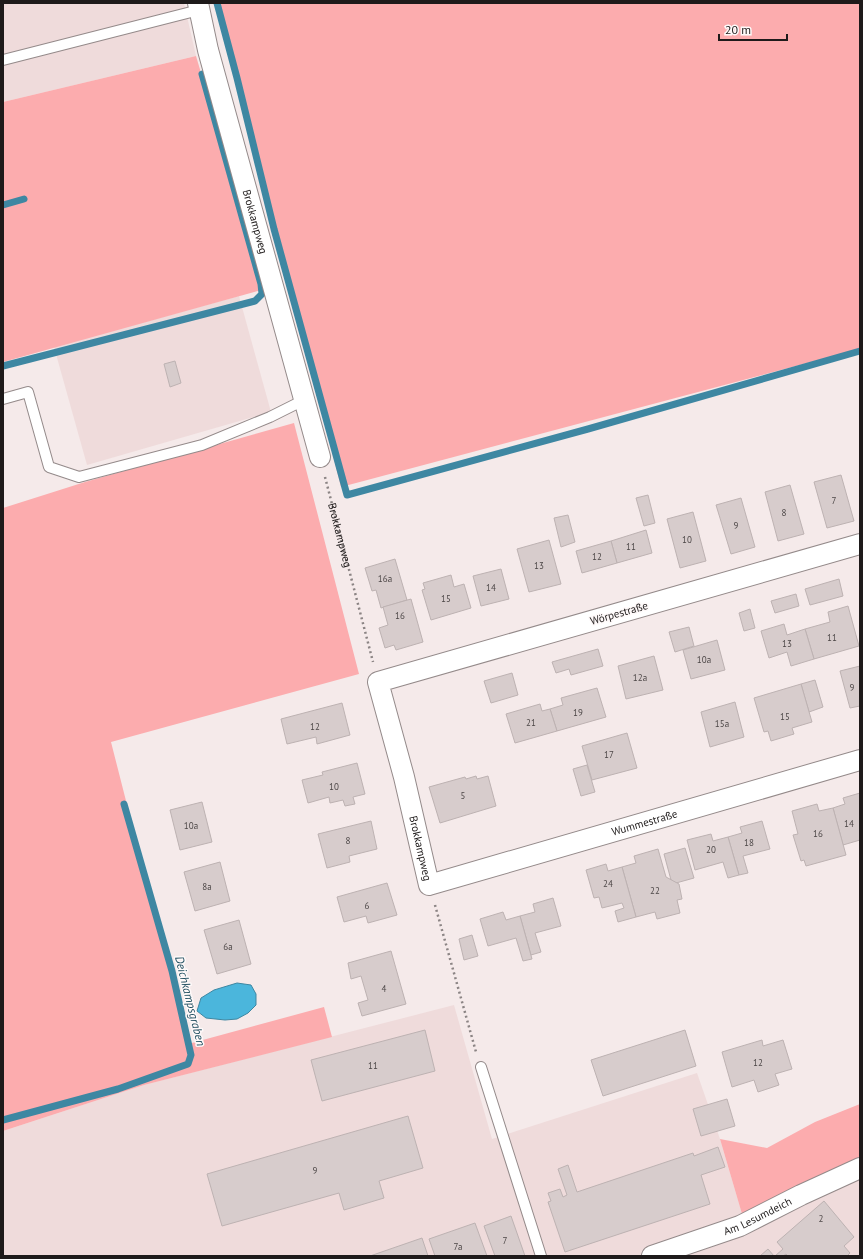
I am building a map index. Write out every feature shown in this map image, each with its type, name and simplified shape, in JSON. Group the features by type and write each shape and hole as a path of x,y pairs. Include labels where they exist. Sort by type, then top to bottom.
{"street":[{"name":"Brokkampweg","path":"198,6 212,65 320,457"},
{"name":"Wörpestraße","path":"378,682 860,544"},
{"name":"Brokkampweg","path":"378,682 404,777 429,885"},
{"name":"Wummestraße","path":"429,885 860,760"},
{"name":"Am Lesumdeich","path":"652,1256 740,1226 801,1195 860,1168"}],"lane":[{"path":"3,60 198,6"},
{"path":"3,399 28,392 49,467 79,477 202,444 270,417 304,400"},
{"path":"481,1067 541,1256"}],"path":[{"name":"Brokkampweg","path":"320,457 378,682"},
{"name":"Brokkampweg","path":"429,885 481,1067"}],"shaded area":[{"path":"3,3 184,3 196,56 3,102"},
{"path":"219,3 860,3 860,349 341,487"},
{"path":"196,56 265,289 3,362 3,102"},
{"path":"239,296 271,412 87,465 54,347"},
{"path":"294,423 359,674 111,742 188,1044 324,1007 332,1037 144,1085 3,1131 3,508 85,482"},
{"path":"454,1005 492,1139 697,1073 720,1139 747,1231 860,1177 860,1256 3,1256 3,1131 144,1085"},
{"path":"860,1104 860,1159 834,1169 742,1214 720,1139 767,1148 815,1122"}],"water":[{"path":"237,983 251,985 256,994 256,1005 248,1013 237,1019 225,1020 206,1018 197,1011 201,998 214,990"}],"building":[{"path":"175,361 181,383 170,387 164,364"},
{"path":"841,475 854,521 827,528 814,482"},
{"path":"790,485 804,534 778,541 765,492"},
{"path":"648,495 655,523 644,526 636,498"},
{"path":"741,498 755,547 731,554 716,505"},
{"path":"693,512 706,561 680,568 667,519"},
{"path":"568,515 575,542 561,547 554,518"},
{"path":"646,530 652,553 617,563 611,541"},
{"path":"549,540 561,584 529,592 517,549"},
{"path":"611,541 617,563 582,573 576,551"},
{"path":"395,559 407,600 381,608 376,590 372,591 365,568"},
{"path":"501,569 509,599 481,606 473,576"},
{"path":"451,575 454,587 464,584 471,608 431,620 422,590 425,589 423,583"},
{"path":"839,579 843,596 810,605 805,589"},
{"path":"796,594 799,606 775,613 771,601"},
{"path":"411,599 423,642 396,650 394,645 385,648 379,628 388,625 383,607"},
{"path":"848,606 859,646 814,659 805,629 830,622 828,612"},
{"path":"750,609 755,628 744,631 739,613"},
{"path":"784,624 787,635 805,629 814,659 791,666 787,652 769,658 761,631"},
{"path":"689,627 694,646 675,652 669,632"},
{"path":"717,640 725,670 691,679 683,650"},
{"path":"598,649 603,666 571,675 569,669 556,673 552,662"},
{"path":"654,656 663,690 626,699 618,666"},
{"path":"860,666 860,706 850,708 840,671"},
{"path":"512,673 518,695 491,703 484,681"},
{"path":"815,680 823,707 809,712 801,684"},
{"path":"801,684 812,722 792,728 794,734 771,741 768,731 764,732 754,698"},
{"path":"597,688 606,717 557,731 550,709 563,705 561,698"},
{"path":"735,702 744,737 710,747 701,712"},
{"path":"342,703 350,735 317,744 316,737 287,744 281,719"},
{"path":"540,704 542,711 550,709 557,731 515,743 506,714"},
{"path":"627,733 637,768 592,780 582,746"},
{"path":"357,763 365,794 353,797 355,804 345,806 343,800 330,803 329,797 308,803 302,780 323,775 322,772"},
{"path":"587,765 595,792 581,796 573,769"},
{"path":"476,776 477,779 488,776 496,806 440,823 429,787 465,777 466,779"},
{"path":"860,793 860,840 843,845 833,808 845,804 843,798"},
{"path":"202,802 212,842 180,850 170,810"},
{"path":"817,804 819,811 833,808 846,855 806,866 804,860 801,861 793,835 798,834 792,811"},
{"path":"371,821 377,849 349,856 350,862 327,868 318,834"},
{"path":"762,821 770,849 743,856 748,873 739,875 728,837 742,833 740,827"},
{"path":"711,834 713,841 728,837 739,875 728,878 723,862 695,870 687,840"},
{"path":"685,848 694,878 676,883 671,880 664,854"},
{"path":"658,849 666,877 679,884 682,899 677,900 680,913 657,919 655,912 636,917 622,867 636,863 634,856"},
{"path":"220,862 230,901 195,911 184,872"},
{"path":"606,864 608,871 622,867 636,917 618,922 615,911 624,908 622,903 602,908 599,897 594,898 586,870"},
{"path":"387,883 397,915 368,923 366,916 344,922 337,897"},
{"path":"553,898 561,926 535,933 541,952 531,955 520,916 535,912 533,904"},
{"path":"503,912 506,920 520,916 532,959 523,961 516,938 488,946 480,919"},
{"path":"239,920 251,964 217,974 204,930"},
{"path":"472,935 478,956 464,960 459,939"},
{"path":"391,951 406,1004 362,1016 358,1003 368,1000 361,976 351,979 348,963"},
{"path":"425,1030 435,1071 322,1101 311,1060"},
{"path":"685,1030 696,1066 603,1096 591,1060"},
{"path":"762,1040 763,1046 783,1040 792,1069 775,1074 779,1085 758,1092 754,1080 732,1087 722,1052"},
{"path":"727,1099 735,1126 701,1136 693,1109"},
{"path":"408,1116 423,1168 379,1181 384,1198 344,1210 339,1193 222,1226 207,1174"},
{"path":"718,1147 725,1167 701,1175 710,1204 565,1252 548,1202 551,1201 548,1193 560,1189 563,1197 567,1195 558,1169 568,1165 577,1192 693,1153 694,1156"},
{"path":"824,1201 854,1237 844,1246 850,1253 847,1256 788,1256 786,1254 783,1256 775,1256 783,1249 777,1242"},
{"path":"511,1216 525,1256 495,1256 484,1226"},
{"path":"475,1223 487,1256 435,1256 429,1239"},
{"path":"422,1238 428,1256 370,1256"},
{"path":"768,1249 774,1256 760,1256"}],"waterway":[{"path":"217,3 274,229 347,495 588,429 860,351"},
{"path":"3,366 255,301 262,294 261,284 202,74"},
{"path":"3,205 24,199"},
{"name":"Deichkampsgraben","path":"3,1120 118,1089 188,1064 191,1055 172,971 124,804"}]}
